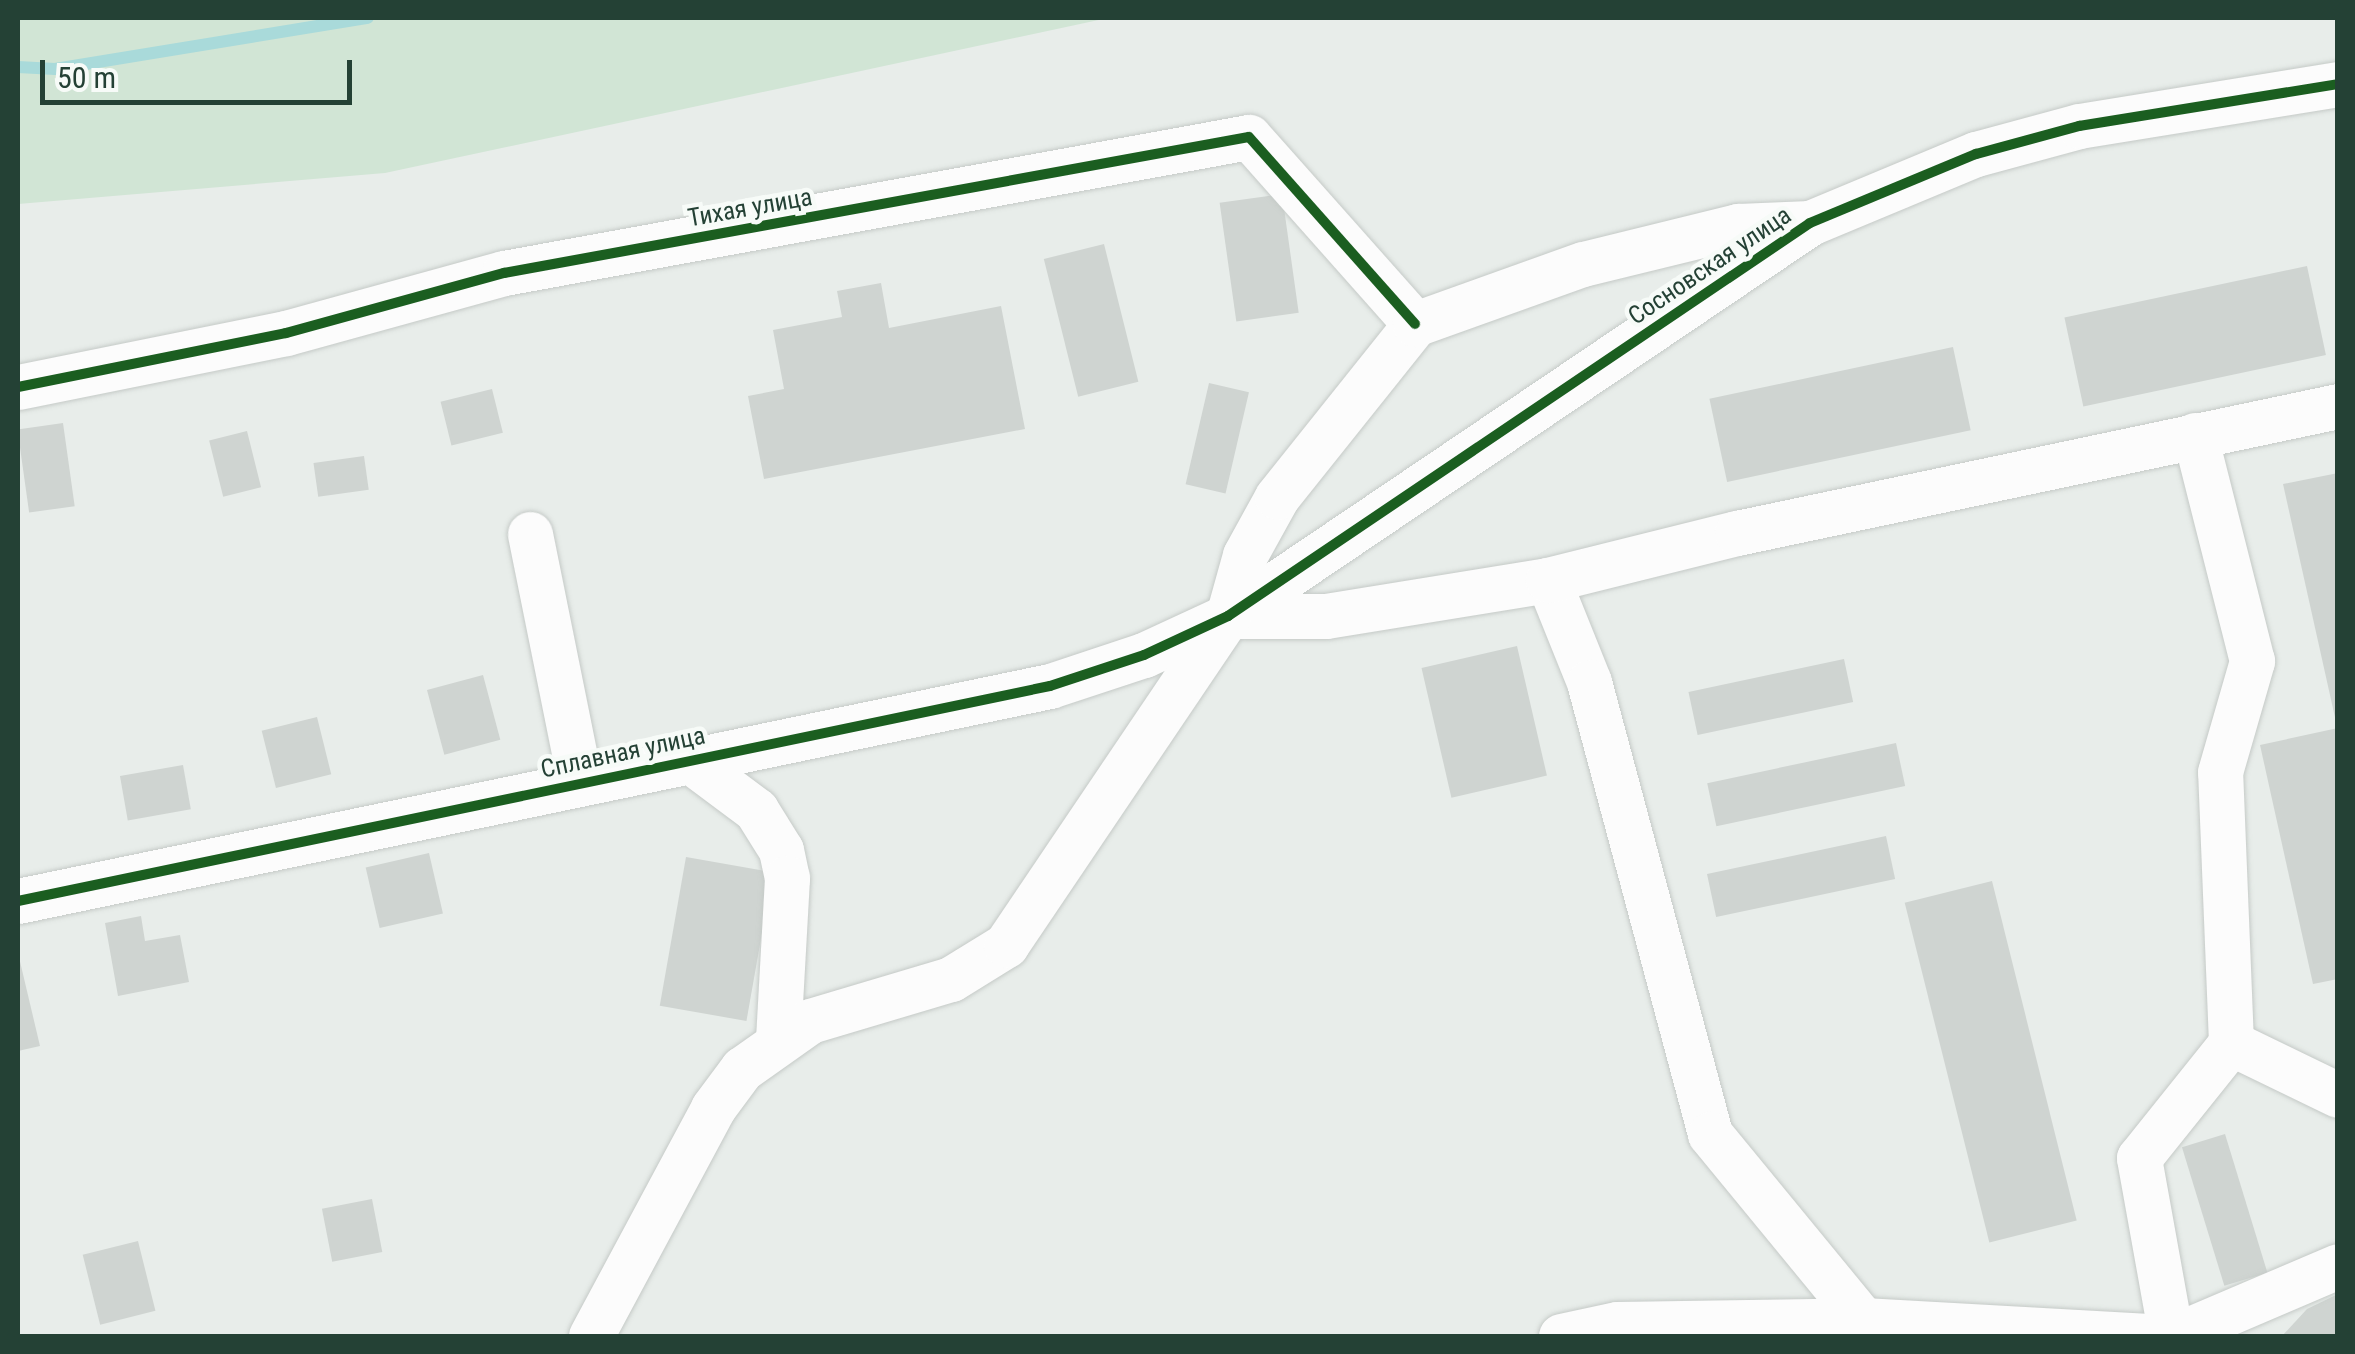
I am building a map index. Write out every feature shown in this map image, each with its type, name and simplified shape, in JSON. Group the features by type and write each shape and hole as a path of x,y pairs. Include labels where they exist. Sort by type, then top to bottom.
{"street":[{"name":"Сосновская улица","path":"1228,616 1810,223 1976,154 2080,126 2338,84"},
{"name":"Тихая улица","path":"18,386 286,333 504,273 1248,137 1415,324"},
{"path":"591,1336 713,1108 742,1070 778,1041 826,1015 976,969 1006,945 1228,616 1246,555 1277,497 1415,324 1582,264 1738,226 1810,223"},
{"path":"1228,616 1326,616 1548,580 2338,406"},
{"path":"2195,435 2252,661 2220,772 2230,1043 2139,1158 2172,1336 2338,1266"},
{"path":"530,534 580,782"},
{"path":"1548,580 1589,682 1710,1134 1863,1320"},
{"name":"Сплавная улица","path":"18,901 1050,686 1144,656 1228,616"},
{"path":"690,760 756,810 781,850 787,878 778,1041"},
{"path":"2230,1043 2338,1095"},
{"path":"1562,1336 1617,1324 1863,1320 2149,1336"}],"green space":[{"path":"18,18 1108,18 385,173 18,204"}],"building":[{"path":"1282,194 1299,313 1236,322 1220,203"},
{"path":"1104,244 1138,382 1078,397 1044,259"},
{"path":"2307,266 2326,355 2083,407 2064,318"},
{"path":"881,283 889,328 1001,306 1025,429 764,479 748,396 784,389 773,330 842,317 837,291"},
{"path":"1953,347 1971,430 1727,482 1709,399"},
{"path":"1209,383 1249,392 1226,494 1186,484"},
{"path":"492,389 503,433 451,445 441,402"},
{"path":"63,423 75,506 29,513 18,429"},
{"path":"247,431 261,487 223,497 209,440"},
{"path":"364,456 369,490 318,497 313,463"},
{"path":"2338,473 2338,721 2336,722 2283,484"},
{"path":"1517,646 1547,776 1451,798 1422,668"},
{"path":"1844,659 1853,702 1698,735 1688,692"},
{"path":"483,675 500,740 444,755 427,690"},
{"path":"317,717 331,774 276,788 262,731"},
{"path":"2338,728 2338,979 2313,984 2260,745"},
{"path":"1896,743 1905,786 1716,826 1707,783"},
{"path":"183,765 191,809 128,820 120,776"},
{"path":"1886,836 1895,879 1716,917 1707,874"},
{"path":"429,853 443,913 380,928 366,868"},
{"path":"686,857 773,872 746,1021 660,1006"},
{"path":"1992,881 2077,1221 1989,1242 1905,903"},
{"path":"141,916 145,941 180,935 189,982 118,996 105,923"},
{"path":"18,953 40,1046 18,1051"},
{"path":"2225,1134 2267,1273 2224,1286 2182,1147"},
{"path":"372,1199 382,1252 332,1262 322,1209"},
{"path":"138,1241 155,1311 100,1325 83,1255"},
{"path":"2338,1294 2338,1336 2282,1336 2307,1309"}],"waterway":[{"path":"18,67 55,69 368,18"}],"cycle path":[{"path":"18,901 1050,686 1144,655 1228,616 1810,223 1976,154 2079,126 2338,84"},
{"path":"18,387 286,333 504,273 1249,137 1415,324"}]}
